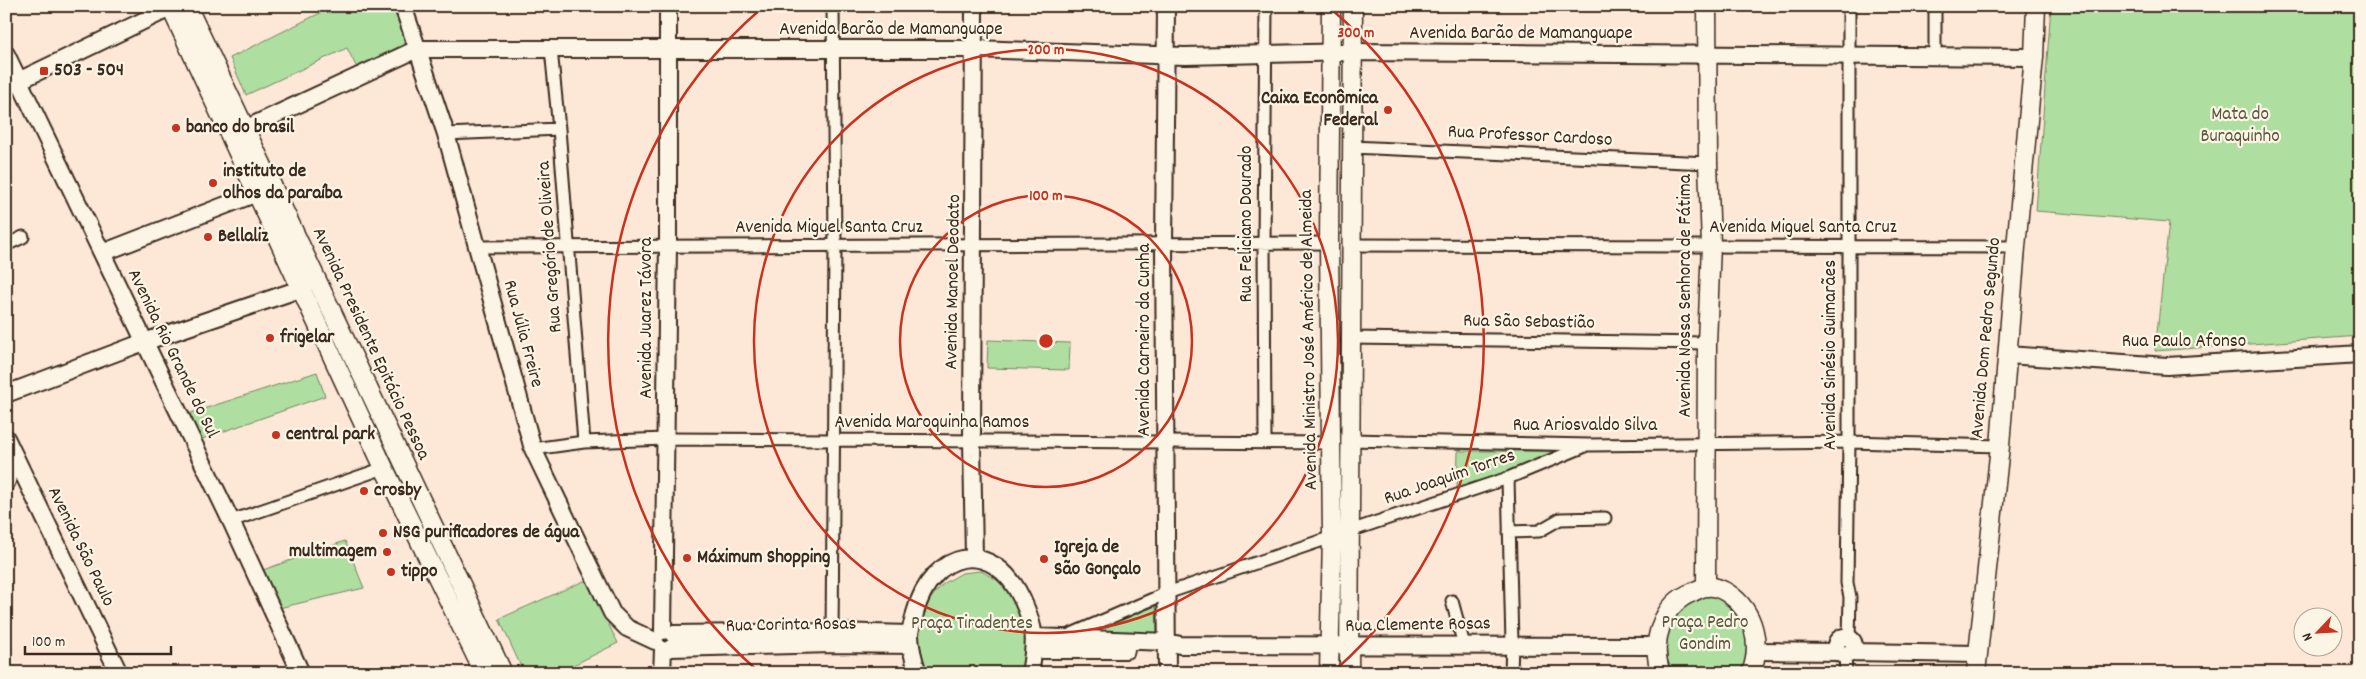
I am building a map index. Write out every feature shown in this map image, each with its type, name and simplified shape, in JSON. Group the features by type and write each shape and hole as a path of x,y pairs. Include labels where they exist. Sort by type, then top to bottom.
{"main road":[{"name":"Rua Júlia Freire","path":"403,6 446,134 533,449 554,498 612,613 627,628 665,641"},
{"name":"Avenida Juarez Távora","path":"662,673 665,641 668,6"},
{"name":"Avenida Manoel Deodato","path":"974,6 972,440 974,558"},
{"name":"Avenida Carneiro da Cunha","path":"1166,6 1165,442 1167,593 1172,646 1167,673"},
{"name":"Avenida Ministro José Américo de Almeida","path":"1331,6 1329,243 1341,441 1350,531 1349,673"},
{"name":"Avenida Ministro José Américo de Almeida","path":"1329,673 1332,537 1350,338 1353,6"},
{"name":"Avenida Nossa Senhora de Fátima","path":"1706,586 1707,343 1711,245 1708,163 1707,6"},
{"name":"Avenida Dom Pedro Segundo","path":"1976,673 2000,446 2034,57 2036,6"},
{"path":"12,85 176,7"},
{"name":"Avenida Presidente Epitácio Pessoa","path":"176,7 245,129 503,673"},
{"name":"Avenida Presidente Epitácio Pessoa","path":"176,7 300,289 384,468 484,673"},
{"name":"Avenida Barão de Mamanguape","path":"245,129 417,49 975,49 1166,55 1353,52 2034,57"},
{"name":"Avenida Rio Grande do Sul","path":"6,54 12,85 102,253 231,521 301,673"},
{"path":"102,253 257,193"},
{"path":"6,394 144,342 300,289 314,277"},
{"name":"Rua Paulo Afonso","path":"2008,354 2167,366 2360,354"},
{"name":"Avenida São Paulo","path":"6,438 119,673"},
{"path":"6,482 16,460"},
{"path":"918,673 910,640 917,607 926,586 950,563 961,558 974,558 1000,567 1009,577 1028,612 1035,644 1030,673"},
{"path":"1661,673 1656,646 1661,625 1672,606 1687,594 1706,586 1727,593 1743,606 1752,625 1756,647 1751,673"},
{"name":"Rua Clemente Rosas","path":"1035,644 1065,637 1172,646"},
{"name":"Rua Corinta Rosas","path":"665,641 832,638 910,640"},
{"name":"Rua Clemente Rosas","path":"1035,644 1350,647 1512,644 1656,646"},
{"path":"1756,647 1846,645 1979,649"}],"street":[{"path":"832,638 832,439 835,246 833,6"},
{"name":"Rua Feliciano Dourado","path":"1265,441 1266,6"},
{"name":"Avenida Sinésio Guimarães","path":"1846,673 1850,597 1847,583 1849,442 1849,6"},
{"path":"1935,6 1935,56"},
{"name":"Rua Gregório de Oliveira","path":"551,49 584,442"},
{"path":"446,134 559,129"},
{"name":"Rua Professor Cardoso","path":"1351,147 1708,163"},
{"path":"6,245 22,237"},
{"name":"Avenida Miguel Santa Cruz","path":"478,247 668,245 1164,246 1329,243"},
{"name":"Avenida Miguel Santa Cruz","path":"1351,245 2016,247"},
{"name":"Rua São Sebastião","path":"1350,338 1707,343"},
{"name":"Avenida Maroquinha Ramos","path":"533,449 584,442 666,439 1165,442 1341,441"},
{"name":"Rua Ariosvaldo Silva","path":"1341,441 1589,445 1849,442 2000,446"},
{"name":"Rua Joaquim Torres","path":"1350,531 1508,478 1589,445"},
{"path":"231,521 384,468"},
{"path":"1508,478 1512,644 1510,673"},
{"path":"1509,532 1538,532 1560,519 1606,518"},
{"path":"1167,593 1332,537"},
{"name":"Rua Clemente Rosas","path":"1065,637 1167,593"},
{"path":"1452,601 1464,645"}],"green space":[{"path":"334,6 392,6 407,43 357,68 347,48 246,95 230,58"},
{"name":"Mata do Buraquinho","path":"2051,6 2360,6 2360,336 2155,351 2169,222 2036,211"},
{"path":"988,340 1070,343 1069,370 987,368"},
{"path":"317,372 325,396 199,440 188,414"},
{"path":"1458,451 1567,451 1457,491"},
{"path":"345,541 364,588 279,608 263,570"},
{"name":"Praça Tiradentes","path":"981,571 1007,587 1018,605 1026,640 1022,673 926,673 917,630 925,605 943,584 962,573"},
{"path":"586,580 618,643 557,673 524,673 499,619"},
{"name":"Praça Pedro Gondim","path":"1710,594 1733,608 1745,625 1748,646 1746,673 1671,673 1664,651 1666,633 1670,624 1688,597"},
{"path":"1156,606 1157,636 1107,632 1105,628 1109,624"}],"place":[{"name":"503 - 504","path":"44,71"},
{"name":"Caixa Econômica Federal","path":"1388,110"},
{"name":"banco do brasil","path":"176,128"},
{"name":"instituto de olhos da paraíba","path":"213,183"},
{"name":"Bellaliz","path":"208,237"},
{"name":"frigelar","path":"270,338"},
{"name":"central park","path":"276,435"},
{"name":"crosby","path":"364,491"},
{"name":"NSG purificadores de água","path":"383,533"},
{"name":"multimagem","path":"387,552"},
{"name":"Máximum Shopping","path":"687,558"},
{"name":"Igreja de São Gonçalo","path":"1044,559"},
{"name":"tippo","path":"391,572"}]}
